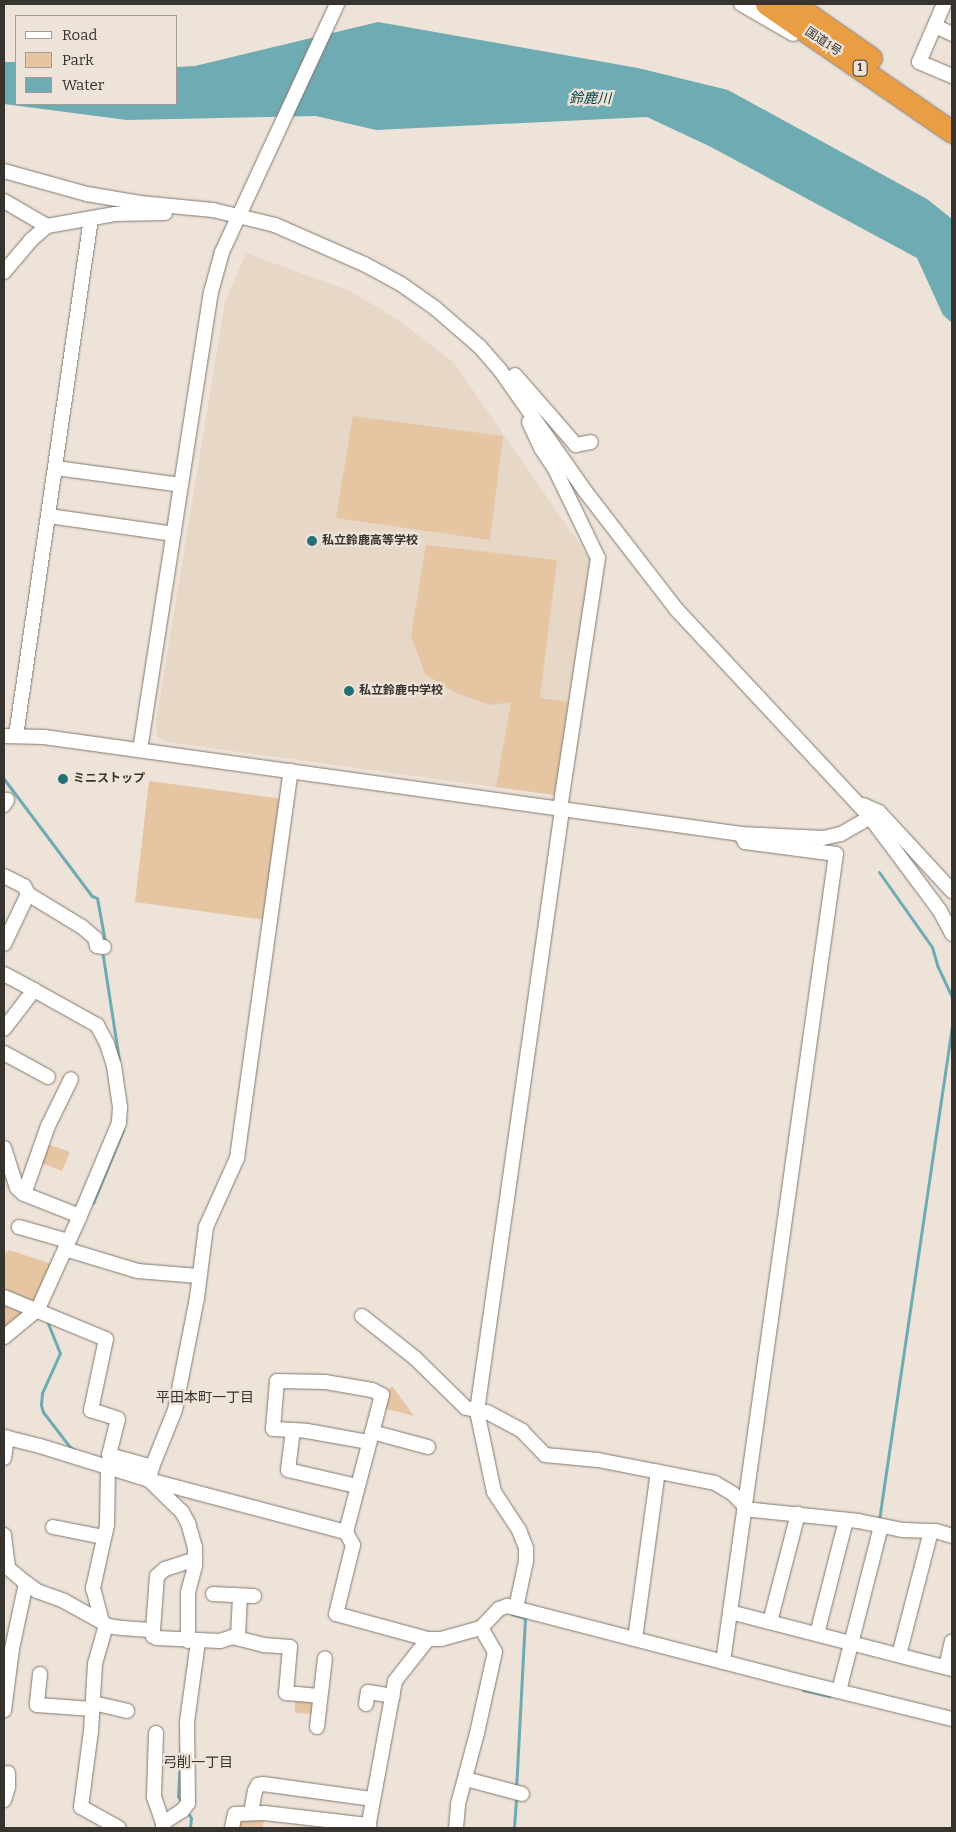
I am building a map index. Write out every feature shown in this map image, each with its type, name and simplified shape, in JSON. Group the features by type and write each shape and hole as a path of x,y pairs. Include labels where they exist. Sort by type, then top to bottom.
{"highway":[{"name":"国道1号","path":"766,4 952,132"},
{"name":"国道1号","path":"794,4 952,116"}],"street":[{"path":"140,750 211,292 222,252 337,4"},
{"path":"741,4 901,97"},
{"path":"944,4 919,62 952,76"},
{"path":"935,26 952,34"},
{"path":"4,172 96,196 140,204 213,210 240,215 295,234 401,284 435,308 480,347 518,392 585,491 677,610 870,816 940,911 952,934"},
{"path":"4,201 47,226"},
{"path":"4,272 31,240 47,226 115,214 213,210"},
{"path":"91,218 49,516 10,736 44,737 741,834 824,838 841,834 870,816"},
{"path":"495,364 513,372 576,445 591,442"},
{"path":"512,1607 526,1561 526,1548 519,1530 494,1492 477,1410 598,558 554,467 541,448 515,396 518,392"},
{"path":"56,468 181,485"},
{"path":"49,516 174,534"},
{"path":"150,1474 175,1410 196,1298 206,1227 238,1147 291,771"},
{"path":"858,803 879,812 952,891"},
{"path":"724,1662 836,854 745,842 741,834"},
{"path":"4,876 24,886 28,894 82,927 101,946"},
{"path":"4,944 28,894"},
{"path":"4,974 97,1025 107,1044 114,1066 120,1107 118,1123 69,1248 38,1309 40,1312"},
{"path":"4,1029 34,990"},
{"path":"4,1053 48,1077"},
{"path":"24,1194 48,1126 71,1079"},
{"path":"4,1148 17,1188 24,1194 80,1216"},
{"path":"19,1227 69,1248 138,1271 198,1276"},
{"path":"4,1297 106,1339 91,1410 118,1419 109,1455 150,1474 182,1512 193,1539 195,1559 188,1592 193,1642 187,1722 186,1806 163,1826 154,1797 156,1733"},
{"path":"4,1337 40,1312"},
{"path":"362,1316 414,1358 466,1408 488,1412 522,1430 542,1452 551,1456 588,1458 715,1483 734,1494 744,1507 931,1531 952,1536"},
{"path":"428,1447 370,1437 273,1429 277,1380 325,1382 372,1390 382,1395 370,1437 357,1486 346,1532 353,1545 336,1614 428,1639 441,1639 481,1628 499,1609 512,1607 952,1719"},
{"path":"293,1430 288,1470 357,1486"},
{"path":"4,1458 5,1437 108,1467 150,1474 346,1532"},
{"path":"108,1467 107,1525 94,1577 94,1588 104,1623 95,1664 93,1706 81,1807 119,1828"},
{"path":"635,1639 658,1472"},
{"path":"770,1622 798,1514"},
{"path":"817,1634 846,1520"},
{"path":"839,1691 846,1641 881,1526"},
{"path":"53,1527 104,1537"},
{"path":"899,1655 931,1531"},
{"path":"4,1535 8,1568 37,1591 69,1604 104,1623 122,1628 153,1630"},
{"path":"195,1559 165,1569 157,1576 153,1636 193,1642 220,1641 238,1637 263,1645 290,1647 286,1693 319,1696"},
{"path":"4,1710 8,1648 26,1583"},
{"path":"213,1594 247,1596 238,1637"},
{"path":"730,1612 949,1668 952,1642"},
{"path":"456,1828 458,1804 466,1779 494,1652 481,1628"},
{"path":"232,1828 235,1814 252,1813 319,1818 368,1827 395,1681 428,1639"},
{"path":"317,1727 319,1696 325,1658"},
{"path":"40,1674 37,1706 93,1706 127,1711"},
{"path":"366,1704 368,1692 393,1696"},
{"path":"466,1779 517,1792"},
{"path":"4,1800 6,1782"},
{"path":"252,1813 255,1791 258,1785 263,1784 373,1798"}],"shaded area":[{"path":"246,253 350,291 400,321 454,363 592,562 560,796 167,742 157,737 156,722 225,302"}],"green space":[{"path":"353,416 503,436 490,540 336,518"},
{"path":"426,545 557,560 540,698 568,702 555,795 496,787 511,702 490,705 454,692 425,674 411,636"},
{"path":"149,781 283,799 266,920 135,902"},
{"path":"48,1144 70,1152 62,1171 41,1163"},
{"path":"9,1250 55,1265 33,1304 4,1293 4,1254"},
{"path":"4,1303 25,1312 4,1331"},
{"path":"392,1386 414,1416 383,1408 387,1392"},
{"path":"295,1699 309,1700 313,1704 313,1714 295,1713"},
{"path":"264,1817 263,1828 235,1828 238,1820"}],"water":[{"name":"鈴鹿川","path":"378,22 638,68 728,90 927,199 952,219 952,323 943,315 917,258 709,146 647,117 376,130 316,116 127,120 4,104 4,62 15,62 15,105 178,105 178,67 195,66"}],"waterway":[{"path":"4,779 92,896 97,898 105,941 103,944"},
{"path":"879,872 932,947 937,965 952,997"},
{"path":"102,950 119,1060"},
{"path":"877,1520 879,1520 952,1026"},
{"path":"93,1203 123,1130"},
{"path":"47,1321 60,1353 42,1393 41,1405 43,1412 70,1447 75,1450"},
{"path":"512,1614 525,1618 516,1789"},
{"path":"803,1690 829,1696 833,1694"},
{"path":"181,1741 178,1796 183,1804"},
{"path":"514,1828 516,1797"},
{"path":"187,1811 191,1818 190,1828"}],"place":[{"name":"私立鈴鹿高等学校","path":"312,541"},
{"name":"私立鈴鹿中学校","path":"349,691"},
{"name":"ミニストップ","path":"63,779"}],"district":[{"name":"平田本町一丁目","path":"205,1398"},
{"name":"弓削一丁目","path":"198,1763"}]}
